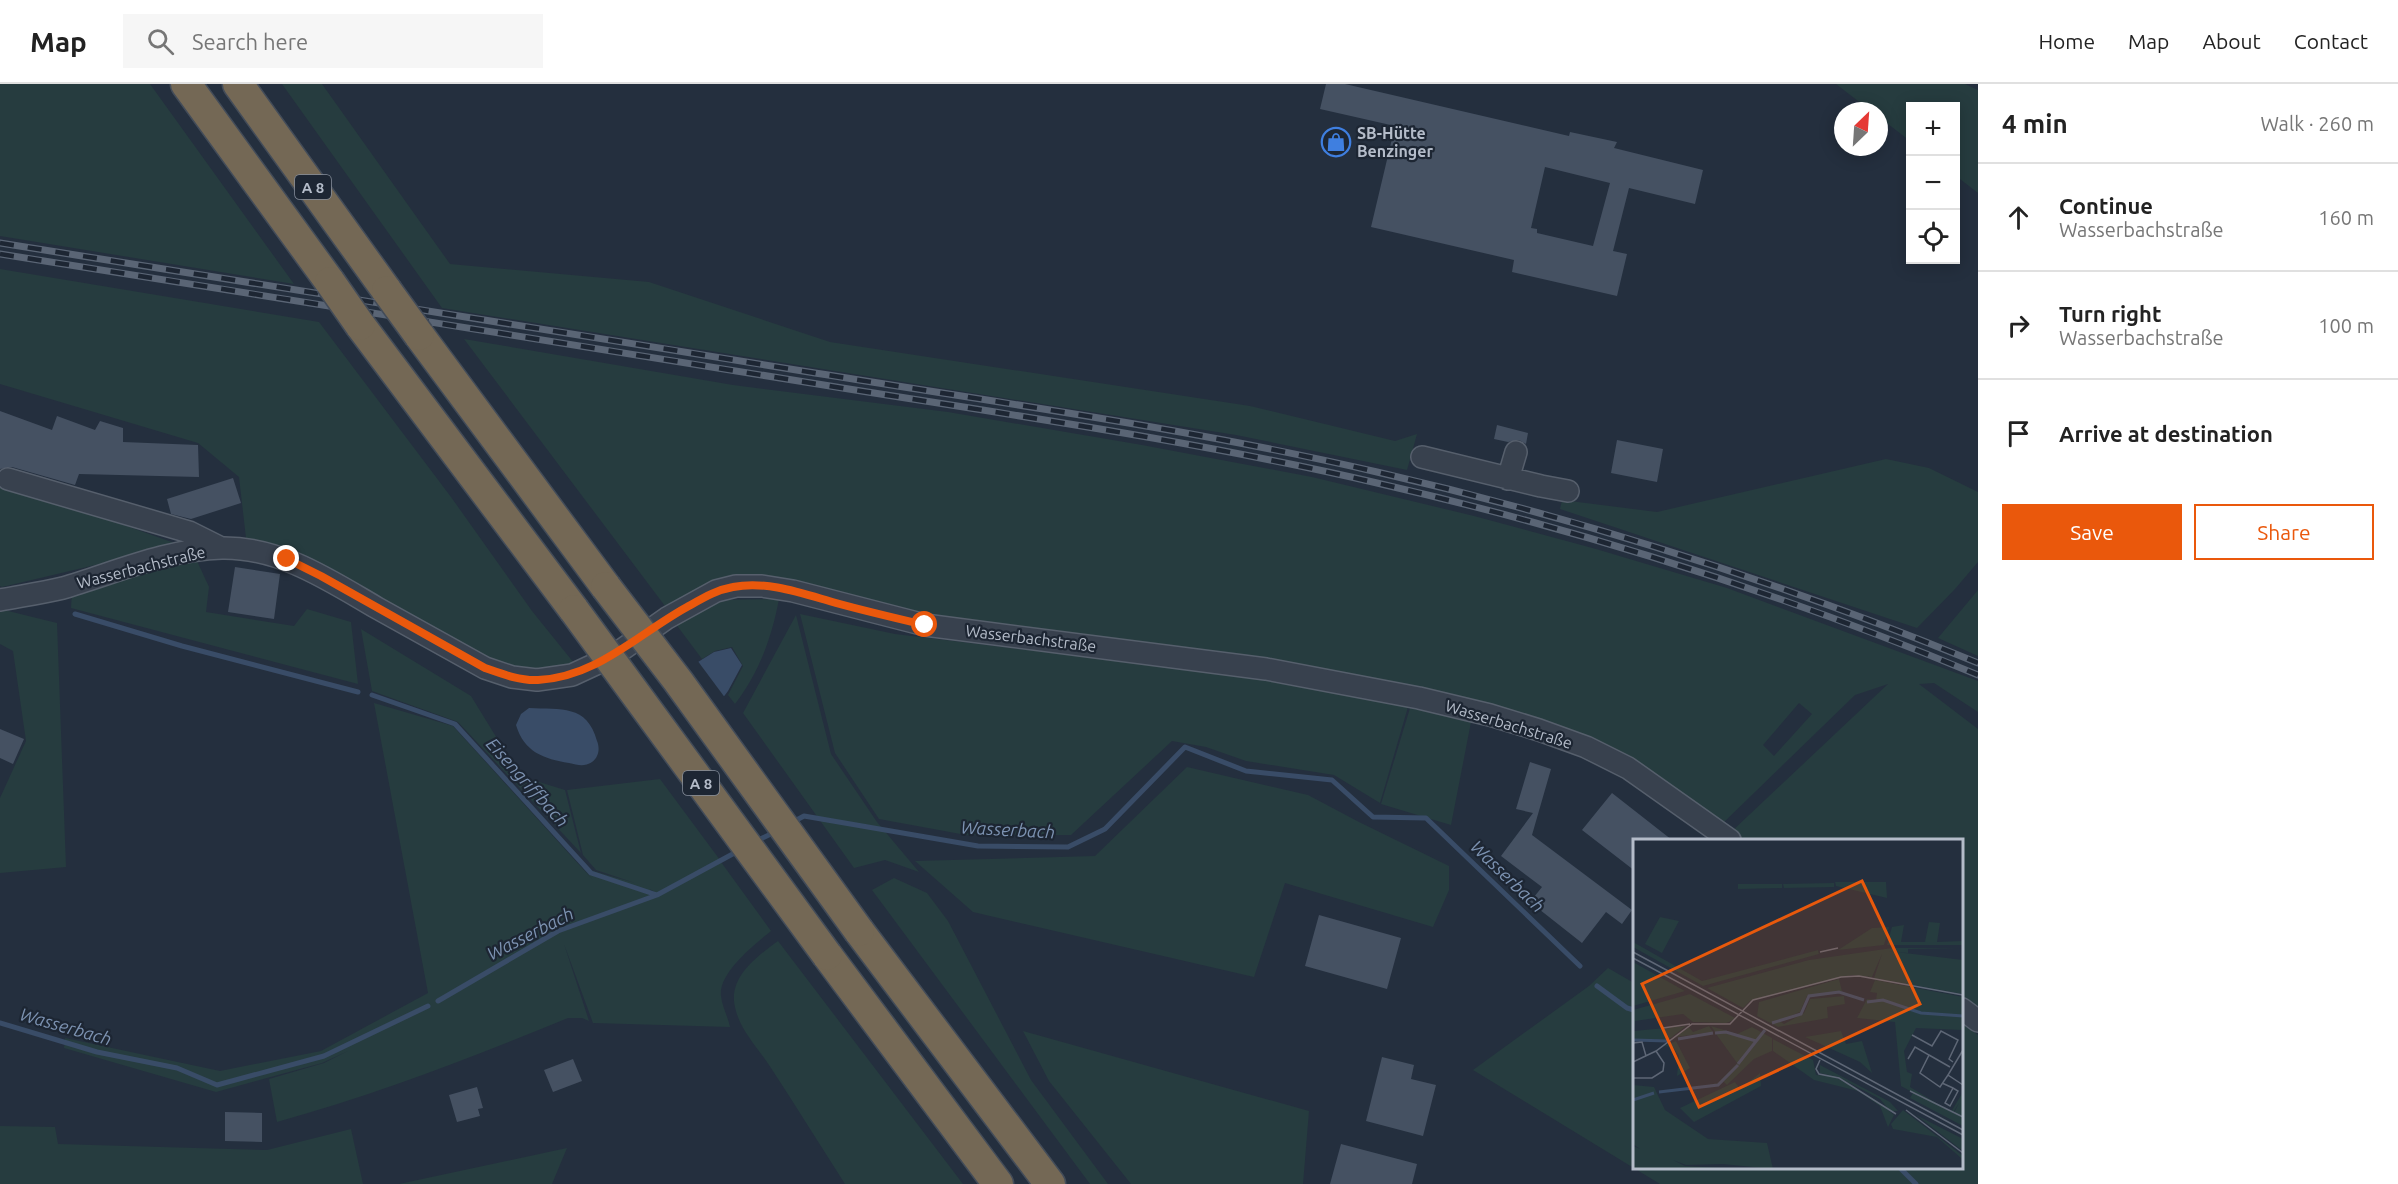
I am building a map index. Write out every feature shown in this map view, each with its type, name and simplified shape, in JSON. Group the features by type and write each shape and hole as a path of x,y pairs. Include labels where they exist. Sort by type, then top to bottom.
{"highway":[{"name":"A 8","path":"186,84 360,325 574,610 998,1184"},
{"name":"A 8","path":"238,84 419,335 1050,1184"}],"street":[{"path":"1509,479 1516,452"},
{"path":"1422,457 1509,479 1568,490"},
{"path":"8,479 189,532 220,548"},
{"name":"Wasserbachstraße","path":"0,600 59,589 167,557 220,548 259,551 287,559 321,576 485,668 512,677 537,680 572,675 613,656 667,618 716,591 736,586 762,586 793,591 925,625 1266,669 1333,681 1490,716 1586,747 1628,768 1729,839"},
{"path":"1963,1010 1978,1021"}],"green space":[{"path":"0,84 150,84 294,284 0,236"},
{"path":"282,84 322,84 450,264 649,282 830,342 1250,406 1395,441 1417,434 1407,470 1236,435 442,308"},
{"path":"1836,84 1965,84 1978,90 1978,193 1960,179 1960,102 1906,102 1906,138 1888,124 1888,102 1859,102"},
{"path":"0,269 319,322 451,497 532,611 578,668 514,673 298,557 246,538 239,477 198,443 0,384"},
{"path":"464,339 733,385 948,412 1312,477 1474,516 1727,588 1978,681 1978,712 1934,683 1919,684 1978,729 1978,1016 1963,1005 1963,839 1739,839 1730,833 1888,684 1855,695 1721,825 1540,723 709,585 665,606","holes":["1799,703 1812,714 1774,756 1763,745"]},
{"path":"1886,459 1929,468 1978,492 1978,562 1917,628 1560,509 1562,500 1657,512"},
{"path":"0,481 180,545 2,587 0,586"},
{"path":"197,561 209,587 206,612 294,626 307,609 351,622 358,684 71,608 72,592"},
{"path":"1978,590 1978,656 1938,638"},
{"path":"779,599 773,627 758,667 735,704 728,695 743,666 732,647 715,651 702,659 675,623 715,600"},
{"path":"0,609 57,623 66,867 0,873 0,798 26,741 13,651 0,644"},
{"path":"800,614 895,634 1297,682 1408,707 1380,803 1334,775 1246,761 1206,747 1172,741 1071,835 966,835 879,819 835,753"},
{"path":"796,615 831,754 877,822 919,872 885,860 854,868 743,713"},
{"path":"361,629 471,696 506,753 526,778 565,790 581,853 458,722 372,691"},
{"path":"374,703 453,726 593,880 583,868 635,883 596,870 583,855 567,790 660,779 720,860 657,894 650,889 655,897 721,862 771,931 739,960 725,978 721,996 730,1027 593,1023 564,944 589,1021 582,1018 568,1018 424,1074 351,1100 277,1122 269,1079 324,1063 348,1051 322,1063 216,1092 64,1048 65,1038 220,1071 321,1051 428,993"},
{"path":"1410,708 1471,722 1451,825 1381,804"},
{"path":"1187,767 1308,795 1449,866 1449,890 1433,927 1285,883 1254,977 973,912 915,861 1095,856"},
{"path":"894,878 927,893 948,921 1031,1080 1108,1184 1090,1184 872,890"},
{"path":"778,941 963,1184 845,1184 748,1036 736,1011 734,1001 737,982 755,959"},
{"path":"1608,968 1633,982 1633,1168 1473,1070 1589,986"},
{"path":"1963,1024 1978,1035 1978,1184 1660,1184 1635,1169 1963,1169"},
{"path":"1023,1031 1309,1111 1303,1184 1131,1184 1049,1081"},
{"path":"0,1126 55,1127 58,1144 267,1150 351,1129 363,1184 0,1184"},
{"path":"567,1148 552,1184 399,1184"}],"water":[{"path":"731,648 742,665 728,691 713,711 698,662 714,652"},
{"path":"529,708 571,711 580,715 593,729 598,747 596,758 589,764 581,765 551,759 536,753 524,742 516,725 521,714"}],"pier":[{"path":"697,660 726,699 715,713 700,723 684,722 669,699 679,677"}],"building":[{"path":"1326,84 1345,84 1569,136 1570,132 1617,142 1614,148 1703,170 1695,204 1629,188 1613,251 1627,254 1617,296 1512,272 1514,260 1371,227 1395,126 1320,109","holes":["1545,167 1610,183 1593,246 1537,233 1537,229 1531,228"]},
{"path":"0,411 52,430 57,416 95,430 100,421 123,428 123,442 198,445 199,477 79,474 75,485 12,467 0,469"},
{"path":"1497,425 1528,433 1526,444 1519,440 1508,442 1494,439"},
{"path":"1617,440 1663,449 1657,482 1611,473"},
{"path":"233,478 241,503 191,519 171,514 167,499"},
{"path":"235,567 280,574 274,619 228,612"},
{"path":"0,729 24,739 13,764 0,758"},
{"path":"1530,762 1551,769 1532,835 1632,910 1622,924 1606,912 1582,943 1530,902 1542,887 1501,856 1533,813 1516,809"},
{"path":"1612,793 1671,839 1633,839 1633,869 1582,830"},
{"path":"1319,915 1401,938 1387,989 1305,966"},
{"path":"1382,1057 1414,1065 1411,1079 1436,1085 1423,1136 1366,1121"},
{"path":"573,1059 582,1081 553,1092 544,1070"},
{"path":"477,1087 483,1108 478,1109 480,1116 457,1122 449,1095"},
{"path":"225,1112 262,1113 262,1142 225,1141"},
{"path":"1341,1144 1417,1164 1412,1184 1330,1184"}],"waterway":[{"name":"Eisengriffbach","path":"75,614 182,646 358,692"},
{"name":"Eisengriffbach","path":"372,695 455,724 591,873 657,895"},
{"name":"Wasserbach","path":"791,823 804,816 978,846 1068,847 1105,829 1185,747 1246,771 1332,780 1373,817 1426,818 1580,966"},
{"name":"Wasserbach","path":"756,841 775,832"},
{"name":"Wasserbach","path":"438,1001 558,931 657,895 740,850"},
{"name":"Wasserbach","path":"1597,986 1627,1008 1633,1010"},
{"name":"Wasserbach","path":"0,1023 97,1052 177,1068 217,1085 324,1056 428,1006"},
{"name":"Wasserbach","path":"1901,1169 1916,1184"}],"railway":[{"path":"0,243 1097,418 1307,457 1454,490 1681,555 1831,606 1978,663"},
{"path":"0,254 1092,428 1306,467 1530,521 1682,566 1831,617 1978,675"}],"place":[{"name":"SB-Hütte Benzinger","path":"1336,142"}],"route":[{"path":"287,559 485,668 512,677 537,680 572,675 613,656 667,618 716,591 736,586 762,586 793,591 925,625"}]}
